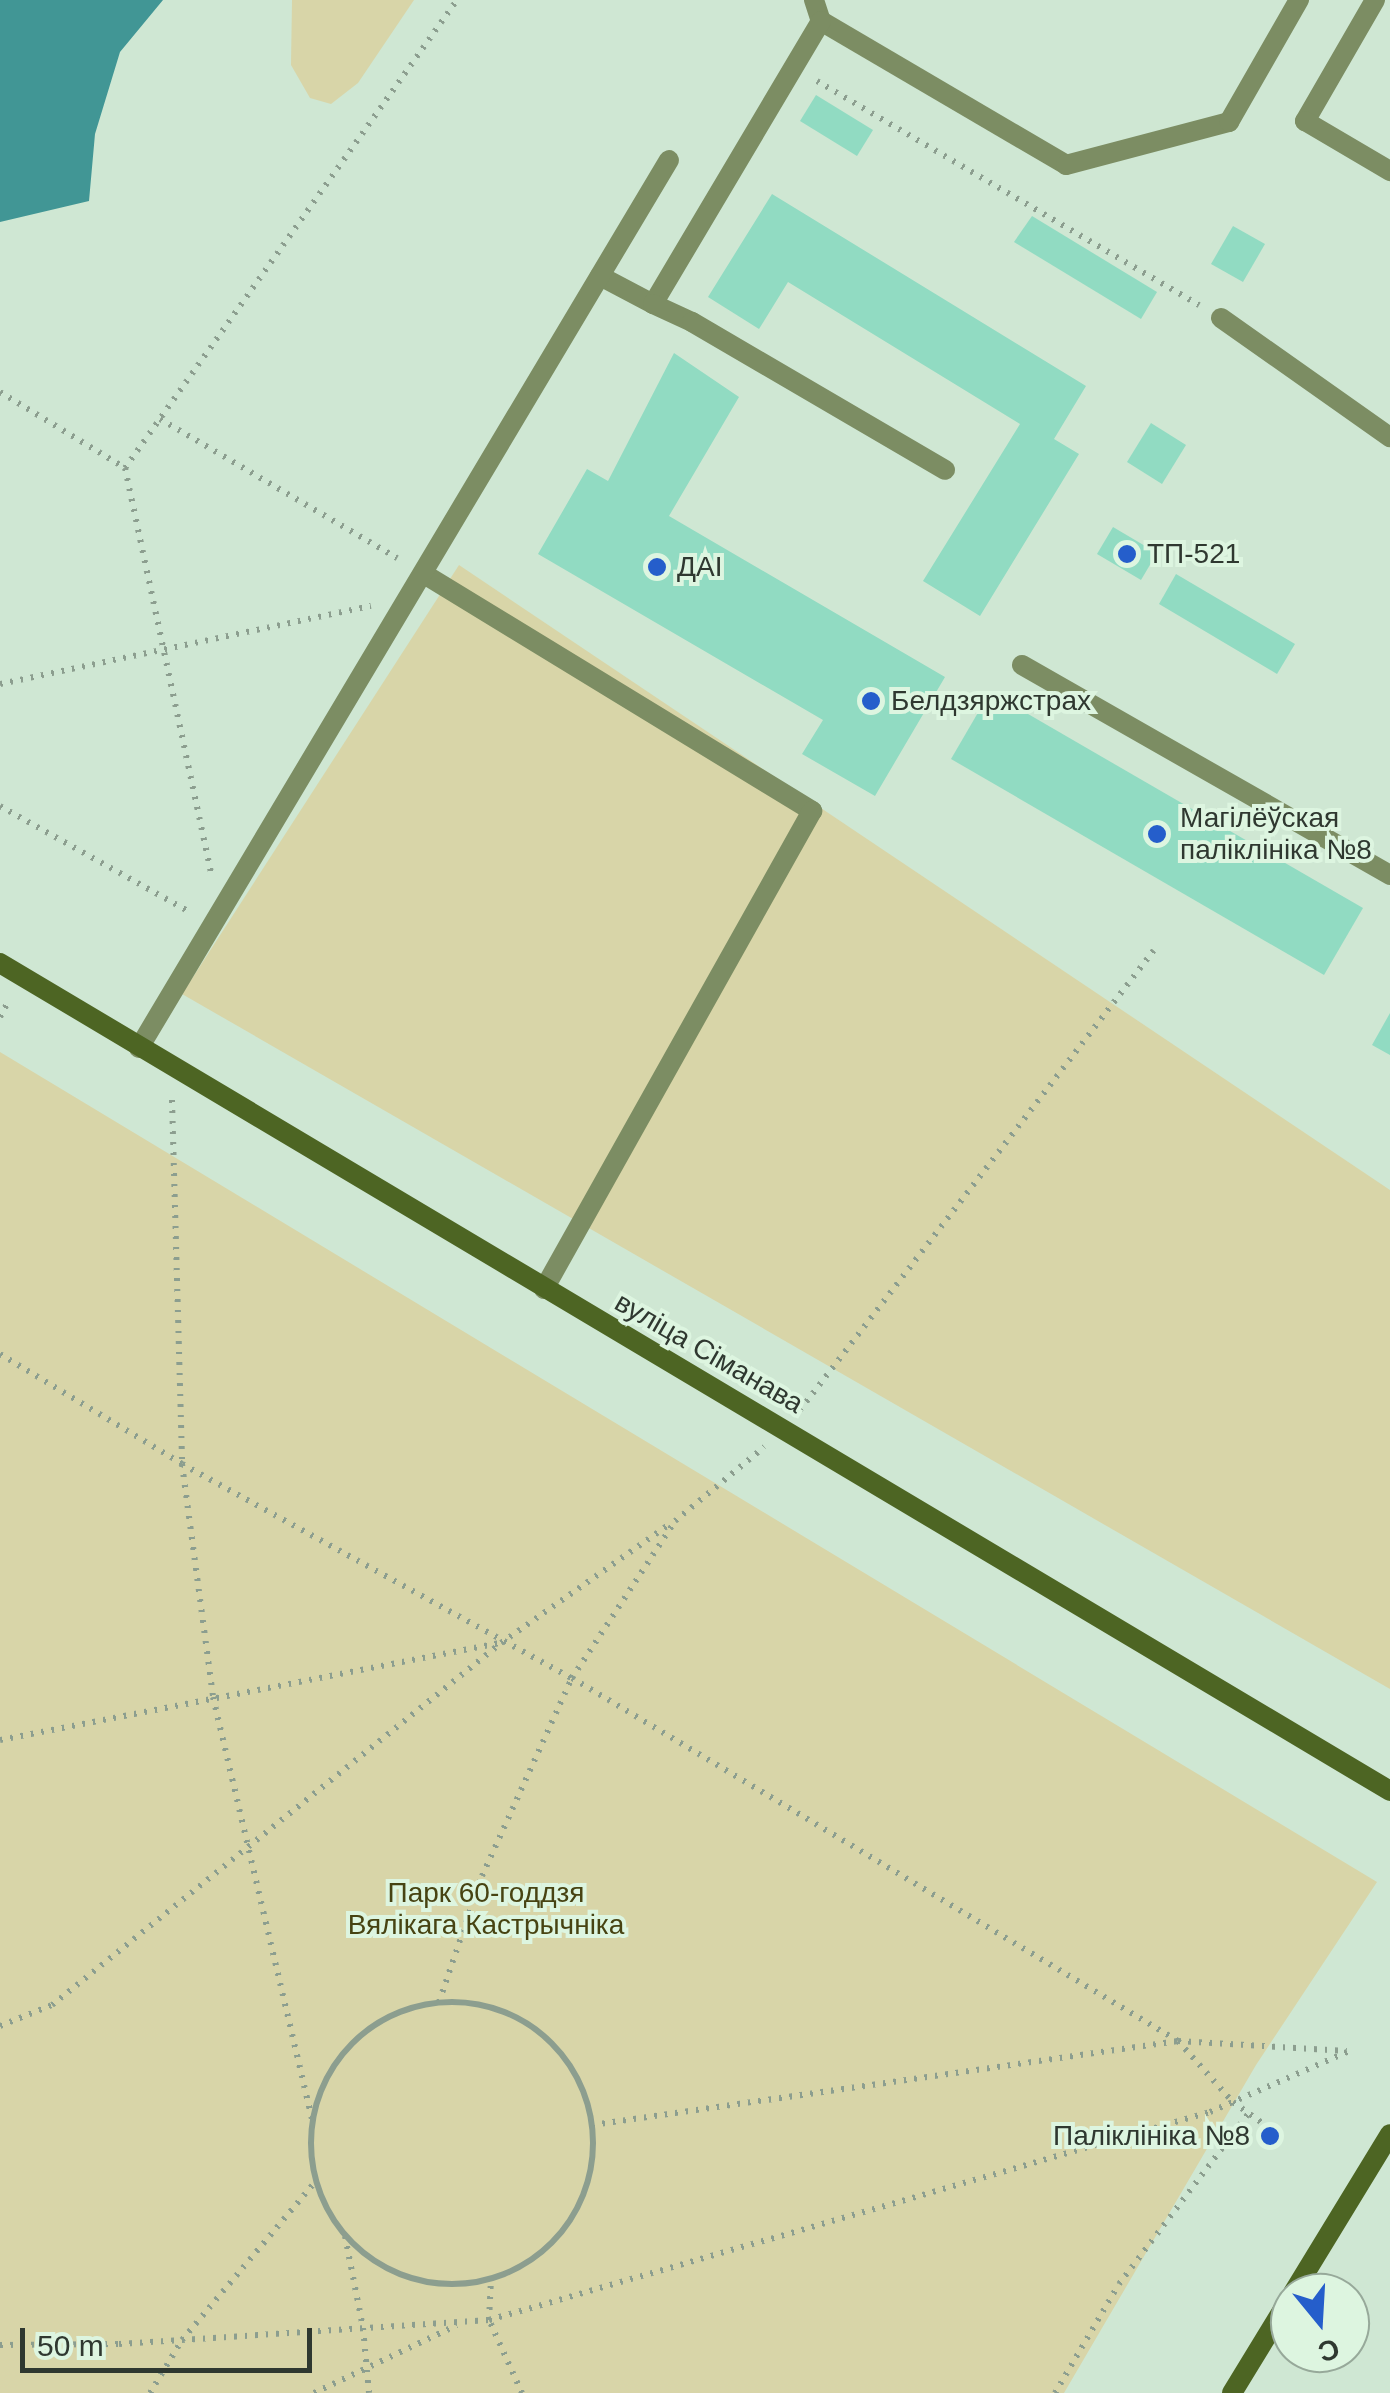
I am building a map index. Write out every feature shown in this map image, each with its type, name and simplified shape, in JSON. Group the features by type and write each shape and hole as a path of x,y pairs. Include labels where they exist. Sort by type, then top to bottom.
{"main road":[{"name":"вуліца Сіманава","path":"0,963 1390,1791"},
{"path":"1306,2273 1390,2134"},
{"path":"1232,2393 1270,2332"}],"lane":[{"path":"814,0 822,22 1066,165 1229,122 1299,0"},
{"path":"1376,0 1304,121 1390,172"},
{"path":"653,304 822,22"},
{"path":"139,1048 669,160"},
{"path":"600,276 692,322 945,470"},
{"path":"1221,318 1390,437"},
{"path":"424,574 812,811 544,1289"},
{"path":"1022,665 1390,875"}],"path":[{"path":"217,918 126,468 456,0"},
{"path":"795,68 1221,318"},
{"path":"0,392 126,468"},
{"path":"160,419 424,574"},
{"path":"0,684 410,598"},
{"path":"0,806 217,918"},
{"path":"0,2026 52,2004 501,1643 675,1520 785,1430 1154,950"},
{"path":"171,1068 182,1464 214,1696 312,2120 316,2181 345,2235 364,2254 411,2278 451,2284 490,2279 541,2252 578,2208 588,2182 592,2125 572,2066 540,2033 500,2010 438,2002 380,2021 355,2039 328,2076 312,2120"},
{"path":"0,1354 182,1464 501,1643 572,1678 1178,2041 1232,2102 1284,2138"},
{"path":"438,2002 482,1876 572,1678 675,1520"},
{"path":"0,1740 501,1643"},
{"path":"0,2345 182,2340 489,2320 1232,2102 1348,2051 1178,2041 592,2125"},
{"path":"1055,2393 1119,2284 1249,2113"},
{"path":"150,2393 182,2340 316,2181"},
{"path":"345,2235 363,2328 369,2393"},
{"path":"490,2279 489,2320 522,2393"},
{"path":"314,2393 463,2322"}],"green space":[{"path":"292,0 414,0 358,83 331,104 310,98 291,65"},
{"path":"459,565 1390,1190 1390,1689 182,994"},
{"name":"Парк 60-годдзя Вялікага Кастрычніка","path":"0,1052 1377,1882 1256,2065 1064,2393 0,2393"}],"water":[{"path":"0,0 163,0 120,52 95,134 89,201 0,222"}],"building":[{"path":"816,95 873,130 857,156 800,121"},
{"path":"772,194 1086,386 1054,439 1079,454 980,616 923,581 1020,424 788,282 759,329 708,297"},
{"path":"1032,216 1157,292 1141,319 1014,242"},
{"path":"1233,226 1265,244 1243,282 1211,264"},
{"name":"ДАІ","path":"674,353 739,397 669,516 945,677 875,796 802,754 823,720 538,554 587,469 608,481"},
{"path":"1151,423 1186,445 1162,484 1127,462"},
{"name":"ТП-521","path":"1113,527 1157,553 1141,580 1097,554"},
{"path":"1176,574 1295,644 1277,674 1159,604"},
{"name":"Магілёўская паліклініка №8","path":"990,692 1363,908 1324,975 951,759"},
{"path":"1390,1013 1390,1055 1372,1045"}],"place":[{"name":"ТП-521","path":"1127,554"},
{"name":"ДАІ","path":"657,567"},
{"name":"Белдзяржстрах","path":"871,701"},
{"name":"Магілёўская паліклініка №8","path":"1157,834"},
{"name":"Паліклініка №8","path":"1270,2136"}]}
